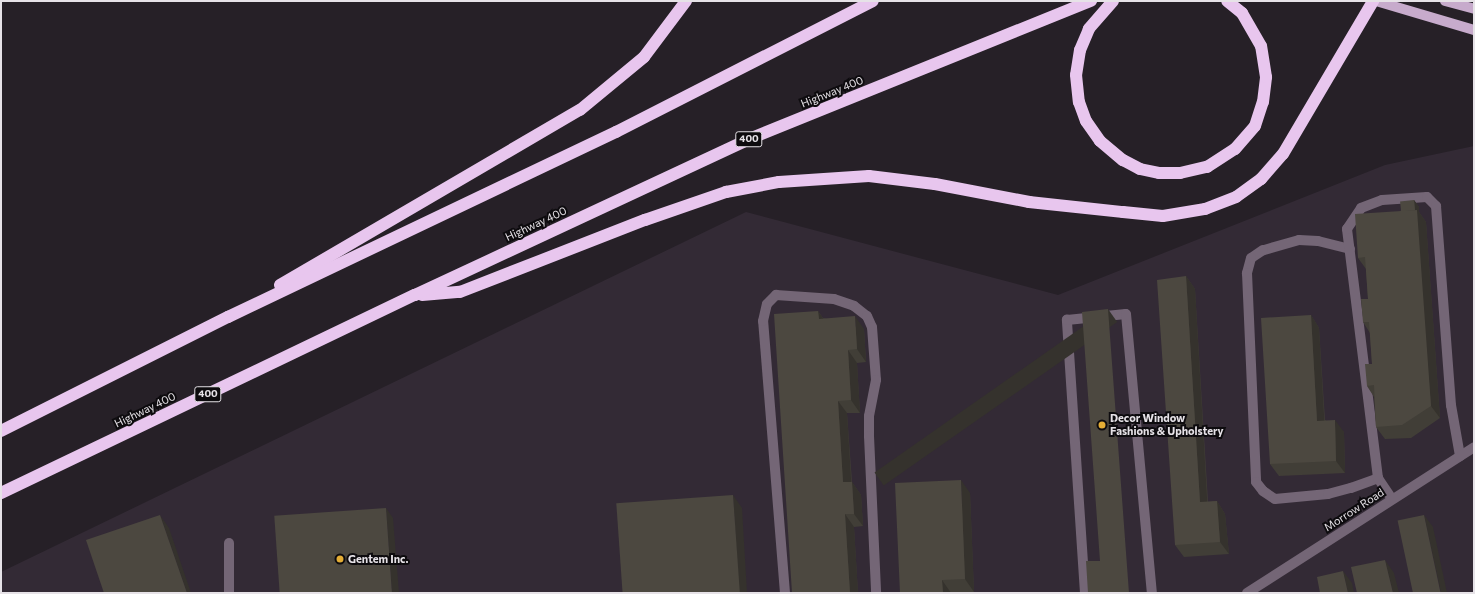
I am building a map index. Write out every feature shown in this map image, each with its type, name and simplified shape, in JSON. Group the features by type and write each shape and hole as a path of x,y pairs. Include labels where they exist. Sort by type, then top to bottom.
{"highway":[{"path":"228,316 317,262 580,110 644,58 686,1"},
{"path":"1,431 228,316 616,132 873,1"},
{"name":"Highway 400","path":"1,493 414,295 749,139 1091,1"},
{"path":"1113,1 1089,29 1080,50 1076,75 1079,102 1084,115 1100,141 1123,160 1140,169 1180,173 1207,167 1235,149 1255,126 1263,102 1266,77 1261,46 1242,13 1227,1"},
{"path":"414,295 460,292 645,220 726,192 779,182 869,176 936,184 1029,202 1163,216 1205,209 1236,197 1261,179 1283,154 1375,1"}],"main road":[{"path":"1375,1 1474,30"},
{"path":"1445,1 1474,9"}],"street":[{"path":"1392,499 1378,478 1347,229 1361,208 1382,200 1427,197 1436,206 1451,405 1460,456"},
{"path":"1350,249 1318,242 1299,240 1263,250 1252,258 1247,272 1256,482 1263,491 1275,498 1328,494 1351,488 1378,478"},
{"path":"785,593 763,321 767,304 776,295 834,299 854,306 867,316 872,327 876,380 869,429 876,593"},
{"path":"1085,593 1067,320 1126,314 1152,593"},
{"name":"Morrow Road","path":"1247,593 1474,447"},
{"path":"229,543 229,593"}],"shaded area":[{"path":"1474,146 1474,593 1,593 1,572 746,212 1058,295 1385,165"}],"building":[{"path":"1414,200 1415,210 1401,211 1400,201"},
{"path":"1417,210 1431,406 1402,425 1376,427 1374,385 1367,386 1365,364 1372,364 1369,322 1363,322 1361,299 1368,299 1365,257 1358,258 1355,214"},
{"path":"1186,276 1200,502 1217,501 1220,542 1175,545 1157,280"},
{"path":"1108,309 1129,593 1088,593 1086,561 1100,561 1082,312"},
{"path":"818,311 819,319 855,316 857,349 848,350 851,400 838,401 843,482 852,482 854,514 845,514 850,593 792,593 774,314"},
{"path":"1311,315 1317,421 1335,420 1336,461 1270,464 1261,318"},
{"path":"961,480 965,579 942,580 943,593 900,593 895,483"},
{"path":"733,495 740,593 623,593 616,503"},
{"name":"Gentem Inc.","path":"386,508 392,593 280,593 274,516"},
{"path":"160,515 187,593 104,593 86,540"},
{"path":"1424,515 1441,593 1413,593 1398,521"},
{"path":"1385,560 1393,593 1357,593 1351,567"},
{"path":"1343,571 1348,593 1320,593 1317,577"}],"place":[{"name":"Decor Window Fashions & Upholstery","path":"1102,425"},
{"name":"Gentem Inc.","path":"340,559"}]}
